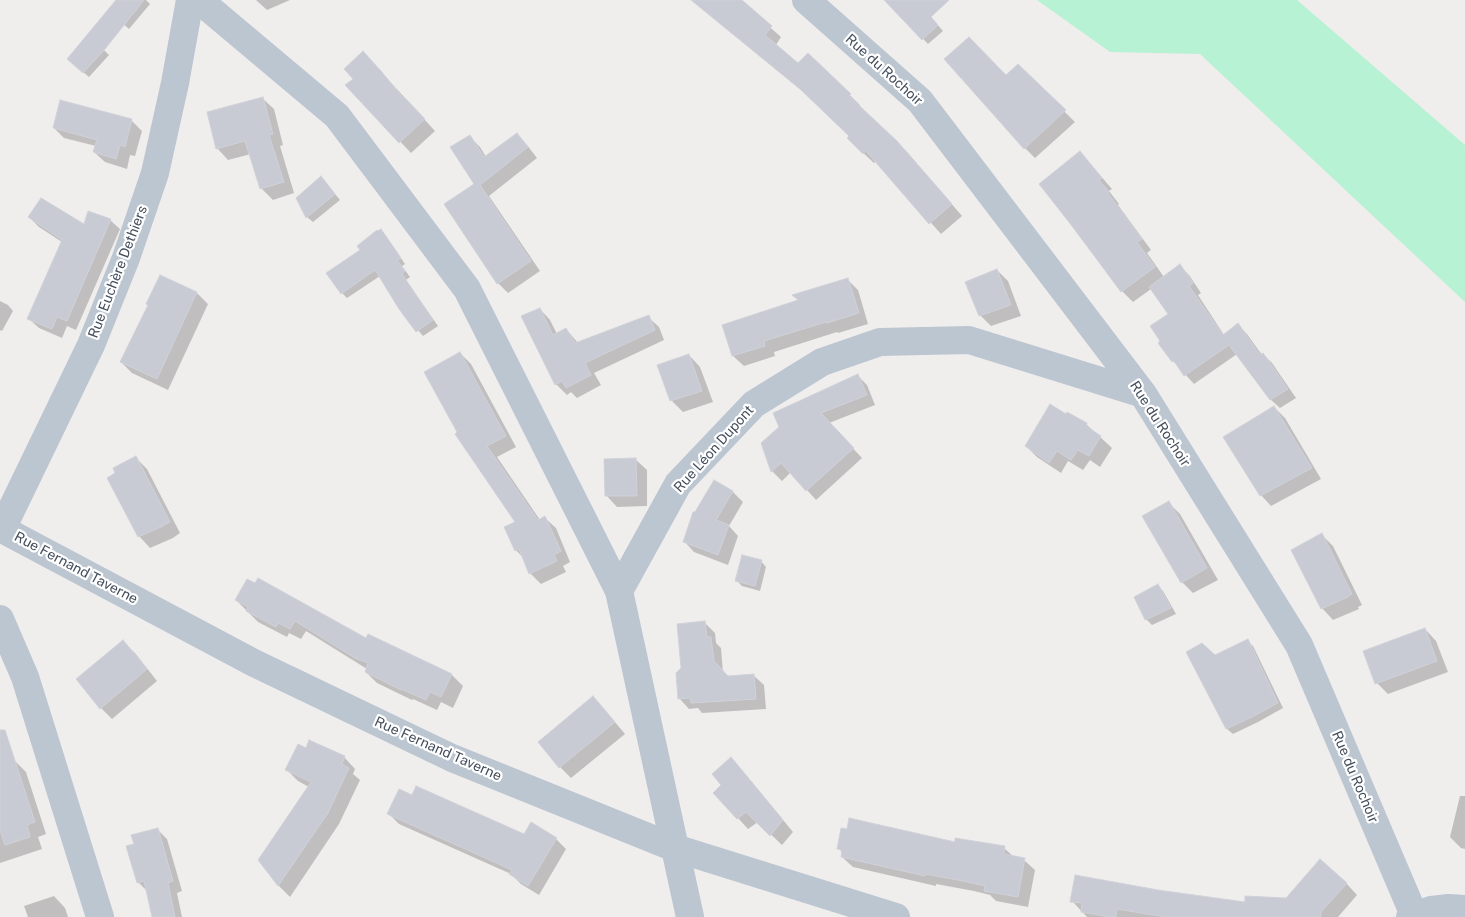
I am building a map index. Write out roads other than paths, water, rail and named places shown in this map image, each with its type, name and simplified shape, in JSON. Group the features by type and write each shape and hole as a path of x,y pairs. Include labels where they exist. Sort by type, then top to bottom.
{"street":[{"name":"Rue Euchère Dethiers","path":"1,530 91,344 126,258 155,173 175,83 190,0"},
{"path":"199,0 337,116 467,289 619,591 690,917"},
{"name":"Rue du Rochoir","path":"806,0 920,101 1144,394 1299,645 1412,916"},
{"name":"Rue Léon Dupont","path":"619,591 678,484 754,404 822,362 880,342 969,340 1144,394"},
{"name":"Rue Fernand Taverne","path":"1,530 254,663 452,758 675,848 896,917"},
{"path":"0,620 25,677 100,917"},
{"path":"1412,916 1431,910 1465,909"}]}
